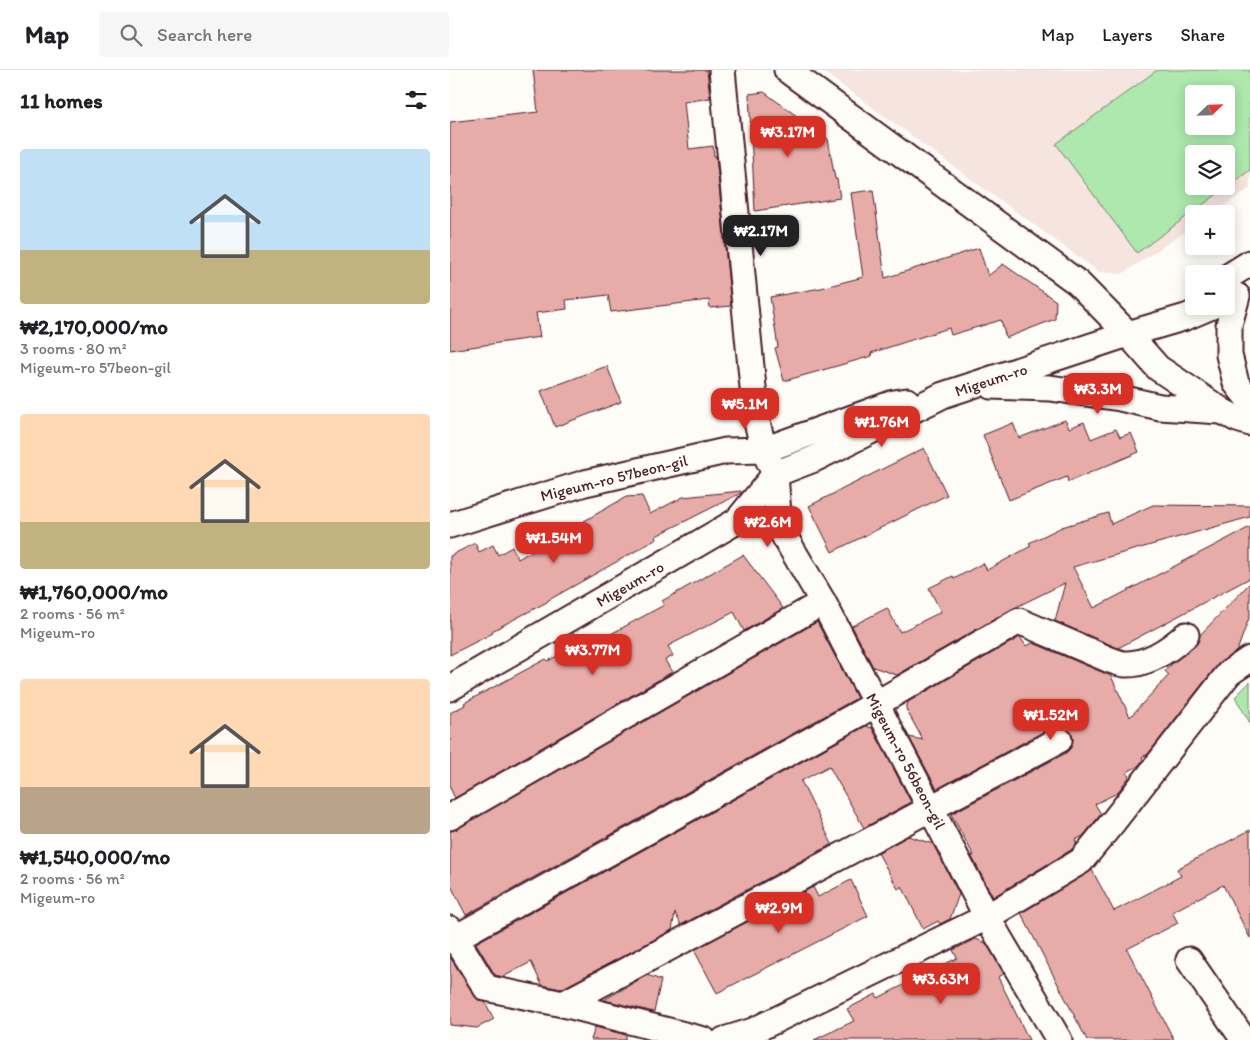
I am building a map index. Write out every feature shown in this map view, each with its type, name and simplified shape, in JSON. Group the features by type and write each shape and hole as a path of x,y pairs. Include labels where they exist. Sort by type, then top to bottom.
{"street":[{"path":"722,70 756,418 764,450 776,474"},
{"path":"787,70 1078,283 1158,368 1222,411 1250,423"},
{"path":"1235,291 1250,263"},
{"path":"1128,334 1185,303"},
{"path":"1128,334 1191,315"},
{"path":"1231,315 1229,355 1236,383 1250,401"},
{"name":"Migeum-ro","path":"450,688 737,521 776,474 814,460 943,395 1128,334"},
{"path":"976,385 1050,388 1120,398 1160,407 1222,411"},
{"name":"Migeum-ro 57beon-gil","path":"450,525 585,483 726,451 764,450 894,403 943,395"},
{"path":"726,451 776,474"},
{"name":"Migeum-ro 56beon-gil","path":"776,474 779,527 823,602 987,918 1059,1040"},
{"path":"450,817 823,602"},
{"path":"704,1040 563,1004 486,988 452,936 876,704 1018,620 1110,660 1125,664 1140,662 1160,654 1171,648 1186,635"},
{"path":"724,1040 753,1031 987,918 1081,861 1229,673 1250,659"},
{"path":"563,1004 1059,740"},
{"path":"1189,960 1244,1040"}],"shaded area":[{"path":"821,70 1250,70 1250,188 1225,205 1185,205 1185,232 1122,274 1099,272"}],"green space":[{"path":"1157,70 1250,70 1250,170 1235,181 1235,145 1185,145 1185,195 1216,195 1202,205 1185,205 1185,218 1137,253 1056,144"},
{"path":"1250,682 1250,723 1235,697"}],"building":[{"path":"533,70 707,70 710,98 684,102 689,149 713,146 714,156 716,156 731,306 710,308 709,300 611,312 608,295 566,300 567,309 536,313 540,337 450,350 450,122 538,112"},
{"path":"764,92 828,139 840,198 755,211 749,94"},
{"path":"873,190 885,278 979,248 988,276 1003,264 1056,301 1055,319 1006,338 1001,320 951,335 949,328 871,353 872,356 784,381 775,348 778,347 770,297 821,288 863,277 851,193"},
{"path":"607,366 621,402 555,427 541,391"},
{"path":"1065,420 1069,428 1084,422 1091,439 1116,429 1120,437 1131,433 1139,452 1068,482 1067,477 1009,500 983,435 1013,423 1019,438"},
{"path":"924,448 947,495 832,552 809,506"},
{"path":"741,491 741,493 656,536 657,539 492,631 493,633 450,655 450,556 475,543 479,552 493,545 498,555 512,547 518,559 626,497 642,496 650,514 683,497"},
{"path":"1153,505 1250,506 1250,517 1073,567 1094,608 1250,527 1250,578 1118,648 1055,621 1065,583 1012,609 897,675 873,667 852,626 887,608 900,632 941,612 929,588 953,576 954,579 983,563 987,570 1031,546 1029,543 1062,527 1108,513 1111,524"},
{"path":"743,555 783,608 744,631 734,612 668,646 673,656 665,660 672,672 455,798 450,788 450,713 465,705 464,703 595,635 598,641 664,605 662,601"},
{"path":"1250,583 1250,615 1237,651 1218,664 1148,754 1142,757 1143,760 1138,766 1127,772 1129,777 1117,793 1095,804 1101,814 1083,836 1075,840 1077,843 1071,850 993,897 971,855 974,856 951,814 1066,753 1071,747 1072,734 1066,728 1052,727 937,789 909,737 923,740 906,709 908,702 1020,637 1026,646 1033,643 1111,676 1130,717 1169,675 1165,671 1195,646 1200,635"},
{"path":"817,622 857,698 466,915 450,884 450,831 457,829"},
{"path":"866,726 872,728 911,802 864,828 829,766 801,781 832,844 681,925 675,913 672,930 561,989 542,985 531,962 503,977 495,975 476,943"},
{"path":"1250,830 1250,938 1223,885 1172,912 1178,923 1127,949 1174,1040 1087,1040 1021,913 1092,870 1114,911 1181,876 1177,869"},
{"path":"908,836 933,844 959,894 950,919 940,924 938,921 923,929 902,886 898,889 878,853"},
{"path":"851,880 868,916 717,993 694,950 813,887 818,897"},
{"path":"976,939 986,943 1004,974 998,977 1029,1040 814,1040 854,1021 847,1009 876,994 878,998 957,958 953,950"},
{"path":"450,957 474,995 478,1000 485,1002 494,1019 477,1028 450,1025"},
{"path":"647,975 661,980 654,1012 604,1000"},
{"path":"595,1027 626,1035 626,1040 591,1040"}]}
